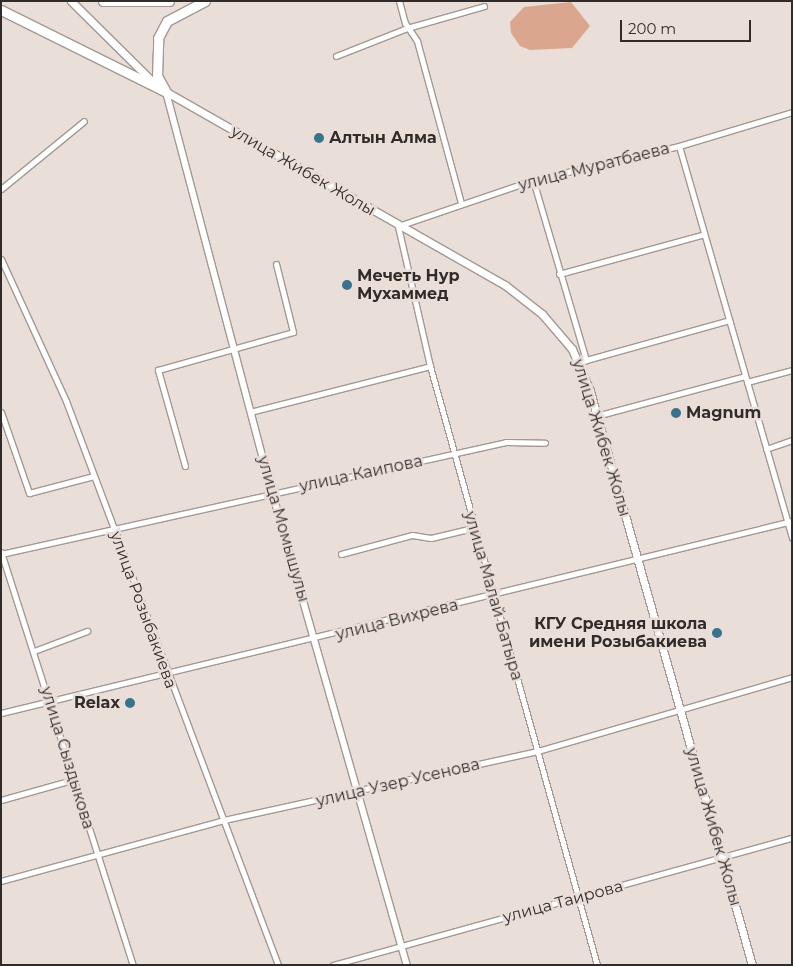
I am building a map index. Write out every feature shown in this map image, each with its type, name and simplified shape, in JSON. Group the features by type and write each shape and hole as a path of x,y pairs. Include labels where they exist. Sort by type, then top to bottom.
{"highway":[{"path":"103,1 169,1"},
{"path":"166,92 157,76 158,38 167,21 205,1"},
{"path":"1,10 166,92"}],"main road":[{"name":"улица Жибек Жолы","path":"71,1 166,92 525,298 560,332 582,361 752,965"}],"street":[{"path":"398,1 407,28 418,41 460,203"},
{"path":"336,56 407,28 484,6"},
{"name":"улица Момышулы","path":"166,92 250,412 406,965"},
{"name":"улица Муратбаева","path":"398,226 460,203 533,180 679,146 792,112"},
{"path":"1,189 84,121"},
{"path":"679,146 702,235 729,320 789,522 792,538"},
{"path":"533,180 582,361 729,320"},
{"name":"улица Малай Батыра","path":"398,226 430,366 473,528 538,751 597,965"},
{"path":"559,274 702,235"},
{"name":"улица Розыбакиева","path":"1,258 66,401 166,674 224,820 278,965"},
{"path":"185,466 158,370 293,332 276,264"},
{"path":"250,412 430,366"},
{"path":"596,416 746,379 792,370"},
{"path":"1,412 29,493 94,476"},
{"name":"улица Каипова","path":"2,553 114,530 272,492 454,454 526,440 545,443"},
{"path":"766,449 792,440"},
{"name":"улица Вихрева","path":"1,713 315,640 789,522"},
{"path":"341,554 412,535 431,538 473,528"},
{"name":"улица Сыздыкова","path":"2,553 74,778 96,855 133,965"},
{"path":"34,651 87,631"},
{"name":"улица Узер Усенова","path":"1,881 224,820 357,793 538,751 792,677"},
{"path":"1,800 74,778"},
{"name":"улица Таирова","path":"333,965 792,838"}],"shaded area":[{"path":"571,2 590,26 572,48 530,50 520,46 511,33 510,22 524,7"}],"place":[{"name":"Алтын Алма","path":"319,138"},
{"name":"Мечеть Нур Мухаммед","path":"347,285"},
{"name":"Magnum","path":"676,413"},
{"name":"КГУ Средняя школа имени Розыбакиева","path":"717,633"},
{"name":"Relax","path":"130,703"}]}
